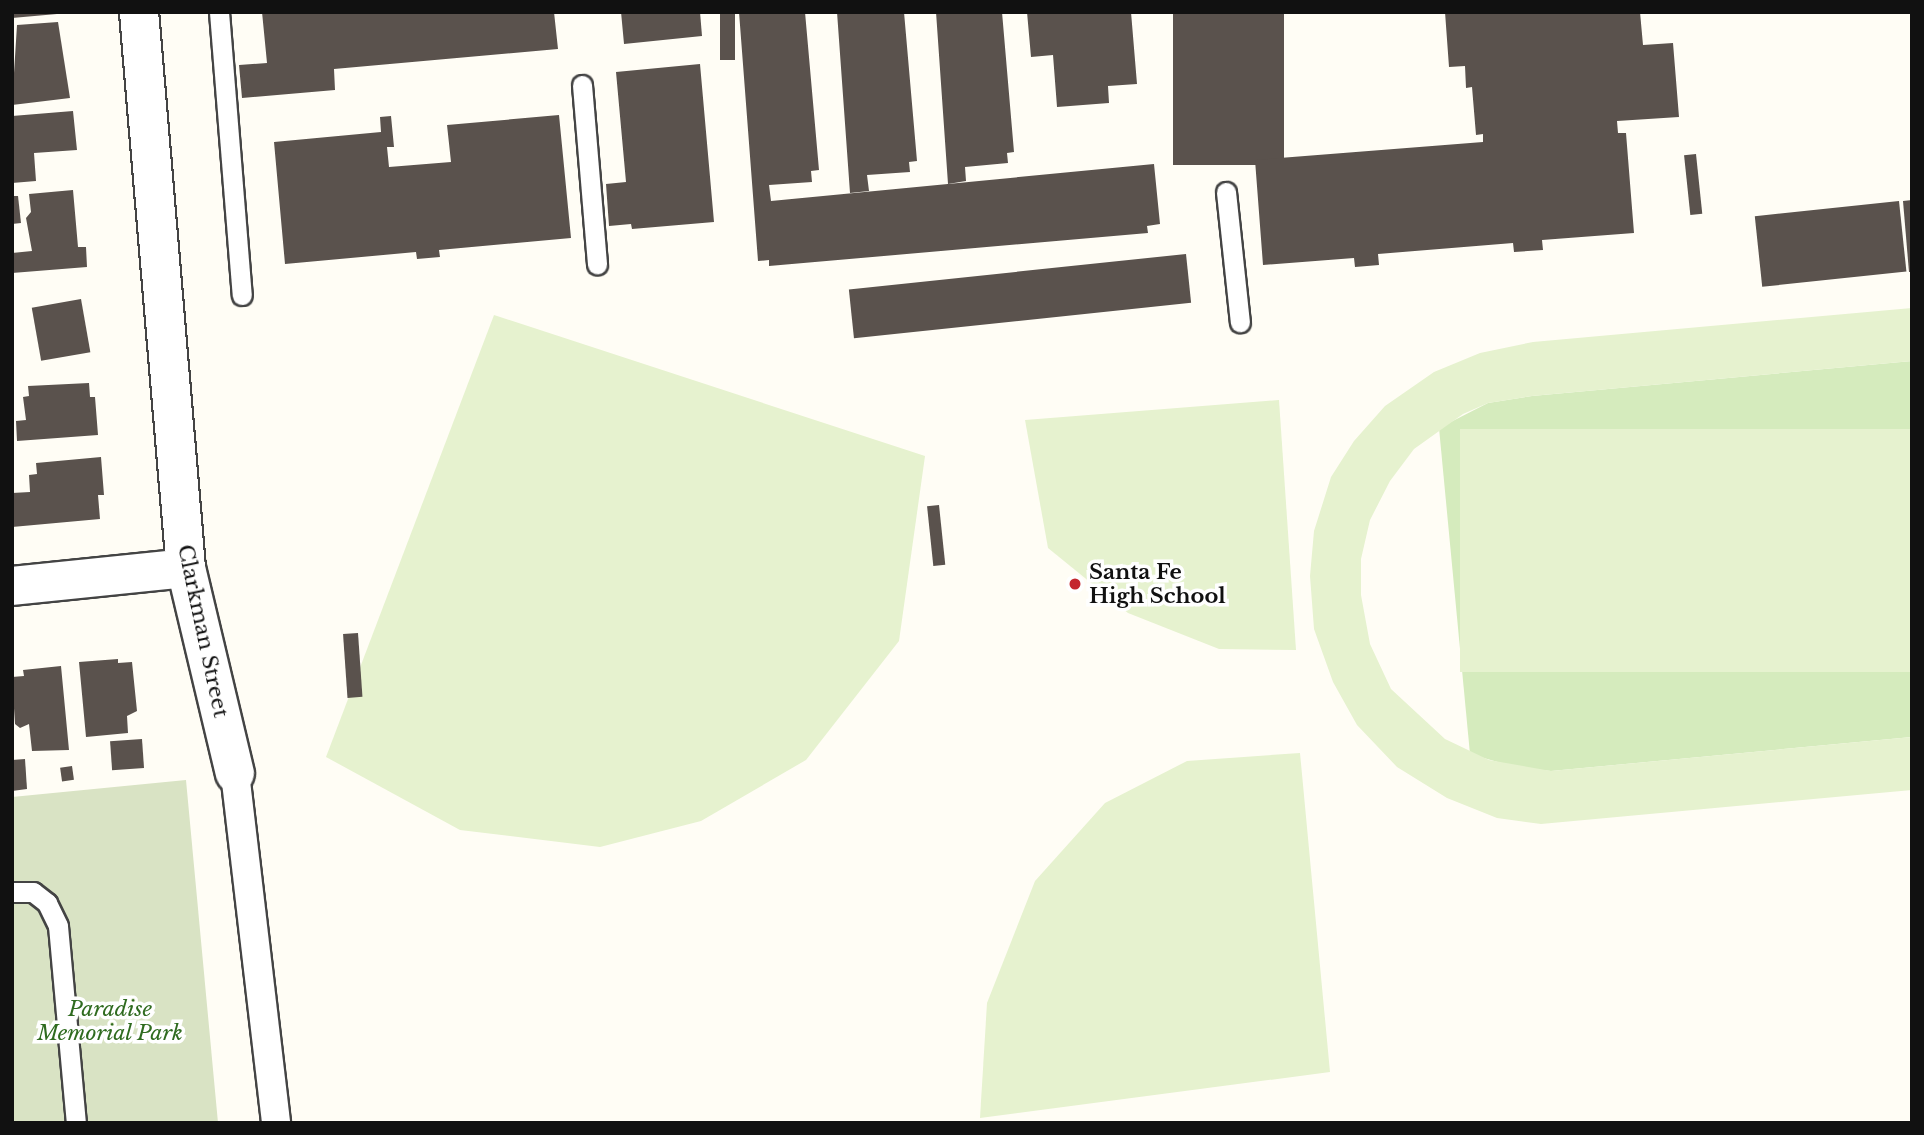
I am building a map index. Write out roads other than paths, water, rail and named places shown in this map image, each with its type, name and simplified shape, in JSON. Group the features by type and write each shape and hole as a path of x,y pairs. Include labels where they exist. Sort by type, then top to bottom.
{"street":[{"name":"Clarkman Street","path":"139,12 186,568 235,773 276,1123"},
{"path":"12,586 186,568"}],"lane":[{"path":"219,12 242,295"},
{"path":"582,85 597,264"},
{"path":"1226,192 1240,322"},
{"path":"12,892 33,892 47,903 58,926 76,1123"}],"place":[{"name":"Santa Fe High School","path":"1075,584"}],"park label":[{"name":"Paradise Memorial Park","path":"110,1021"}]}
